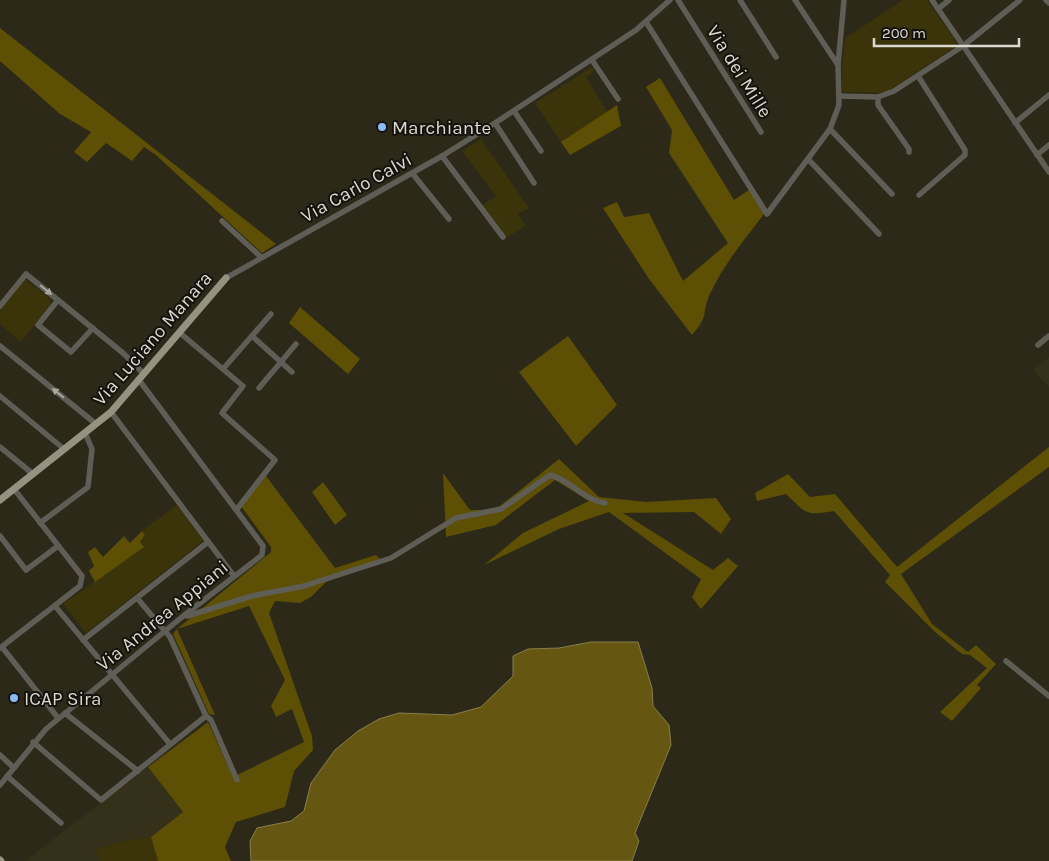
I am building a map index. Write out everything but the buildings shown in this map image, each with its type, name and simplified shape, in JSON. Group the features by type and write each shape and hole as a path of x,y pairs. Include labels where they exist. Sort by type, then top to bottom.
{"main road":[{"name":"Via Luciano Manara","path":"0,500 111,412 226,278"}],"street":[{"name":"Via Carlo Calvi","path":"261,257 442,156 514,111 646,22 670,0"},
{"name":"Via dei Mille","path":"678,0 761,132"},
{"path":"740,0 776,57"},
{"path":"795,0 838,65"},
{"path":"646,22 767,214 830,128 837,112 839,96 838,65 844,3 839,0"},
{"path":"932,0 1049,172"},
{"path":"938,9 949,0"},
{"path":"839,96 878,97 894,91 963,46 1020,0"},
{"path":"1046,0 1049,3"},
{"path":"592,60 618,98"},
{"path":"918,76 965,150 965,155 919,195"},
{"path":"1015,123 1049,94"},
{"path":"878,97 878,105 909,149 908,152"},
{"path":"514,111 541,151"},
{"path":"494,123 534,183"},
{"path":"830,128 892,194"},
{"path":"1037,155 1049,144"},
{"path":"442,156 503,237"},
{"path":"808,159 878,234"},
{"path":"412,173 449,219"},
{"path":"222,221 261,257"},
{"name":"Via Luciano Manara","path":"226,278 261,257"},
{"path":"0,306 26,274 93,328 142,377 237,509 275,460 222,413 243,386 180,333"},
{"path":"58,300 38,324 72,352 93,328"},
{"path":"223,369 271,314"},
{"path":"252,336 292,372"},
{"path":"1038,345 1049,336"},
{"path":"259,388 296,344"},
{"path":"0,346 96,424"},
{"path":"0,396 64,449"},
{"path":"111,412 234,576"},
{"path":"40,523 88,487 92,449 85,433"},
{"path":"0,447 33,474"},
{"path":"182,617 252,596 326,580 391,558 456,518 501,510 550,475 562,480 593,502 605,504"},
{"path":"14,489 82,576 80,586 1,647 58,718"},
{"name":"Via Andrea Appiani","path":"0,785 34,742 58,718 182,617 262,555 263,546 237,509"},
{"path":"0,536 26,570 58,546"},
{"path":"83,640 208,542"},
{"path":"137,598 170,637 206,716 211,720 237,780"},
{"path":"56,606 170,744"},
{"path":"1006,661 1049,696"},
{"path":"65,713 138,771"},
{"path":"34,742 101,800 206,716"},
{"path":"0,754 14,768"},
{"path":"7,776 61,823"}],"shaded area":[{"path":"903,0 927,0 958,45 885,93 842,92 845,38"},
{"path":"0,28 276,244 262,253 156,155 144,147 132,161 106,143 87,162 74,152 91,132 60,114 0,61"},
{"path":"592,67 594,71 586,77 607,112 561,142 535,103"},
{"path":"660,78 734,200 749,190 764,214 735,252 715,283 707,300 701,323 692,335 649,279 603,208 617,202 624,217 649,213 683,281 728,243 669,153 672,130 646,87"},
{"path":"617,105 621,126 570,155 561,142"},
{"path":"481,139 529,208 518,214 526,226 506,238 481,206 496,196 462,151"},
{"path":"25,279 50,299 51,304 21,342 0,324 0,310"},
{"path":"300,307 360,359 348,374 289,323"},
{"path":"568,336 617,405 576,446 519,372"},
{"path":"1049,357 1049,387 1033,370"},
{"path":"1049,447 1049,467 901,574 932,624 968,652 976,645 996,664 977,685 981,688 952,721 940,712 987,668 970,655 962,654 935,632 885,582 890,575 834,511 807,512 786,494 757,501 755,493 788,474 810,497 835,494 897,567"},
{"path":"559,459 599,497 646,502 716,498 731,519 721,534 694,512 623,513 713,570 728,558 738,566 701,609 692,597 701,579 609,512 559,529 484,565 523,533 589,501 555,480 496,525 446,537 443,473 470,510 489,510 500,506"},
{"path":"266,476 335,568 376,555 382,561 326,582 311,597 300,603 275,601 269,613 312,736 313,750 294,771 285,807 236,822 225,847 231,861 158,861 151,837 183,812 148,767 208,722 233,777 304,742 292,709 276,717 271,706 285,680 249,606 177,629 271,552 271,547 241,506"},
{"path":"323,482 347,515 335,525 312,492"},
{"path":"177,505 204,540 86,633 63,604 144,546 140,542 145,535 142,531"},
{"path":"142,531 145,535 140,542 144,547 95,582 89,571 94,566 88,552 95,547 103,557 124,536 130,543"},
{"path":"177,629 215,715 209,714 173,634"},
{"path":"591,642 638,642 652,688 653,706 669,725 671,745 635,833 639,841 632,861 251,861 250,841 257,828 291,821 304,811 311,783 335,750 358,731 379,719 399,713 452,715 481,707 513,676 513,656 528,649 559,648"},
{"path":"148,767 183,812 151,837 124,841 95,849 100,861 25,861"},
{"path":"151,837 158,861 100,861 95,849 124,841"}],"place":[{"name":"Marchiante","path":"382,127"},
{"name":"ICAP Sira","path":"14,698"}]}
